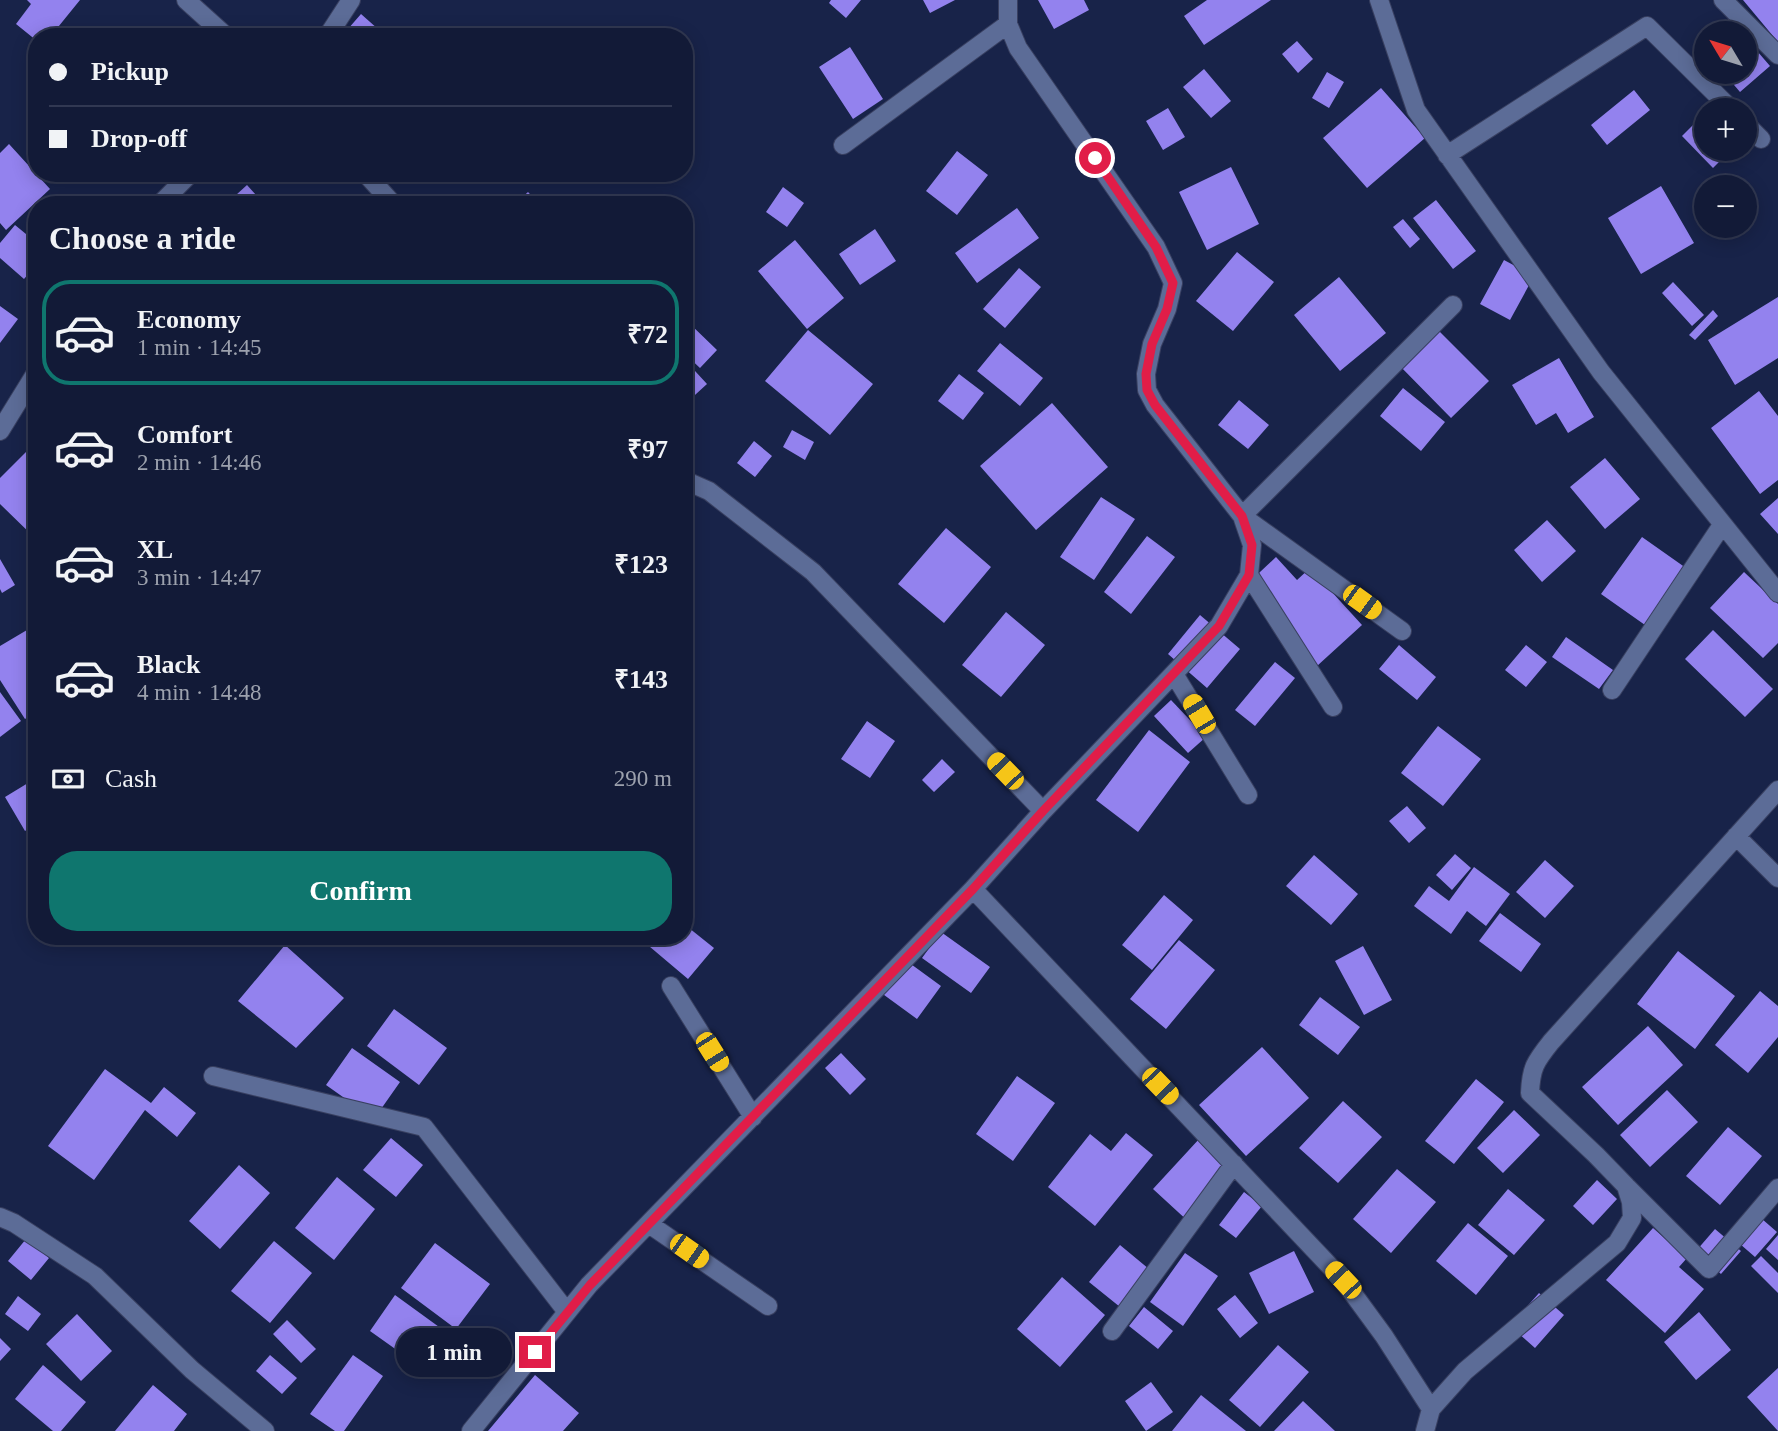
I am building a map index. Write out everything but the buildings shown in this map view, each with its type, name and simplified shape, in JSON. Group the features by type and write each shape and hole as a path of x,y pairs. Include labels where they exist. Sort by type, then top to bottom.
{"street":[{"path":"186,0 217,28"},
{"path":"333,28 351,0"},
{"path":"1008,0 1007,24 1018,48 1156,247 1173,283 1167,309 1152,344 1146,374 1147,390 1155,405 1242,516 1402,631"},
{"path":"1379,0 1416,110 1601,372 1778,593"},
{"path":"1723,0 1778,55"},
{"path":"843,145 1007,24"},
{"path":"1447,155 1647,26 1720,98"},
{"path":"1757,135 1761,139"},
{"path":"168,196 182,182"},
{"path":"373,182 386,196"},
{"path":"1242,516 1453,305"},
{"path":"0,432 28,387"},
{"path":"693,484 709,491 813,572 1043,811"},
{"path":"471,1431 590,1285 973,889 1043,811 1219,626 1249,575 1252,545 1242,516"},
{"path":"1612,690 1722,525"},
{"path":"1249,575 1333,707"},
{"path":"1174,674 1248,795"},
{"path":"1778,790 1550,1042 1536,1061 1531,1075 1530,1093 1709,1269 1778,1188"},
{"path":"1736,836 1778,878"},
{"path":"973,889 1343,1280 1384,1336 1431,1409"},
{"path":"671,986 753,1117"},
{"path":"213,1076 424,1127 567,1312"},
{"path":"1112,1331 1234,1164"},
{"path":"1425,1431 1431,1409 1465,1371 1617,1243 1632,1218 1626,1186"},
{"path":"0,1217 14,1223 95,1276 192,1370 265,1431"},
{"path":"649,1224 768,1306"}],"route":[{"path":"535,1352 590,1285 973,889 1043,811 1219,626 1249,575 1252,545 1242,516 1155,405 1147,390 1146,374 1152,344 1167,309 1173,283 1156,247 1095,158"}]}
